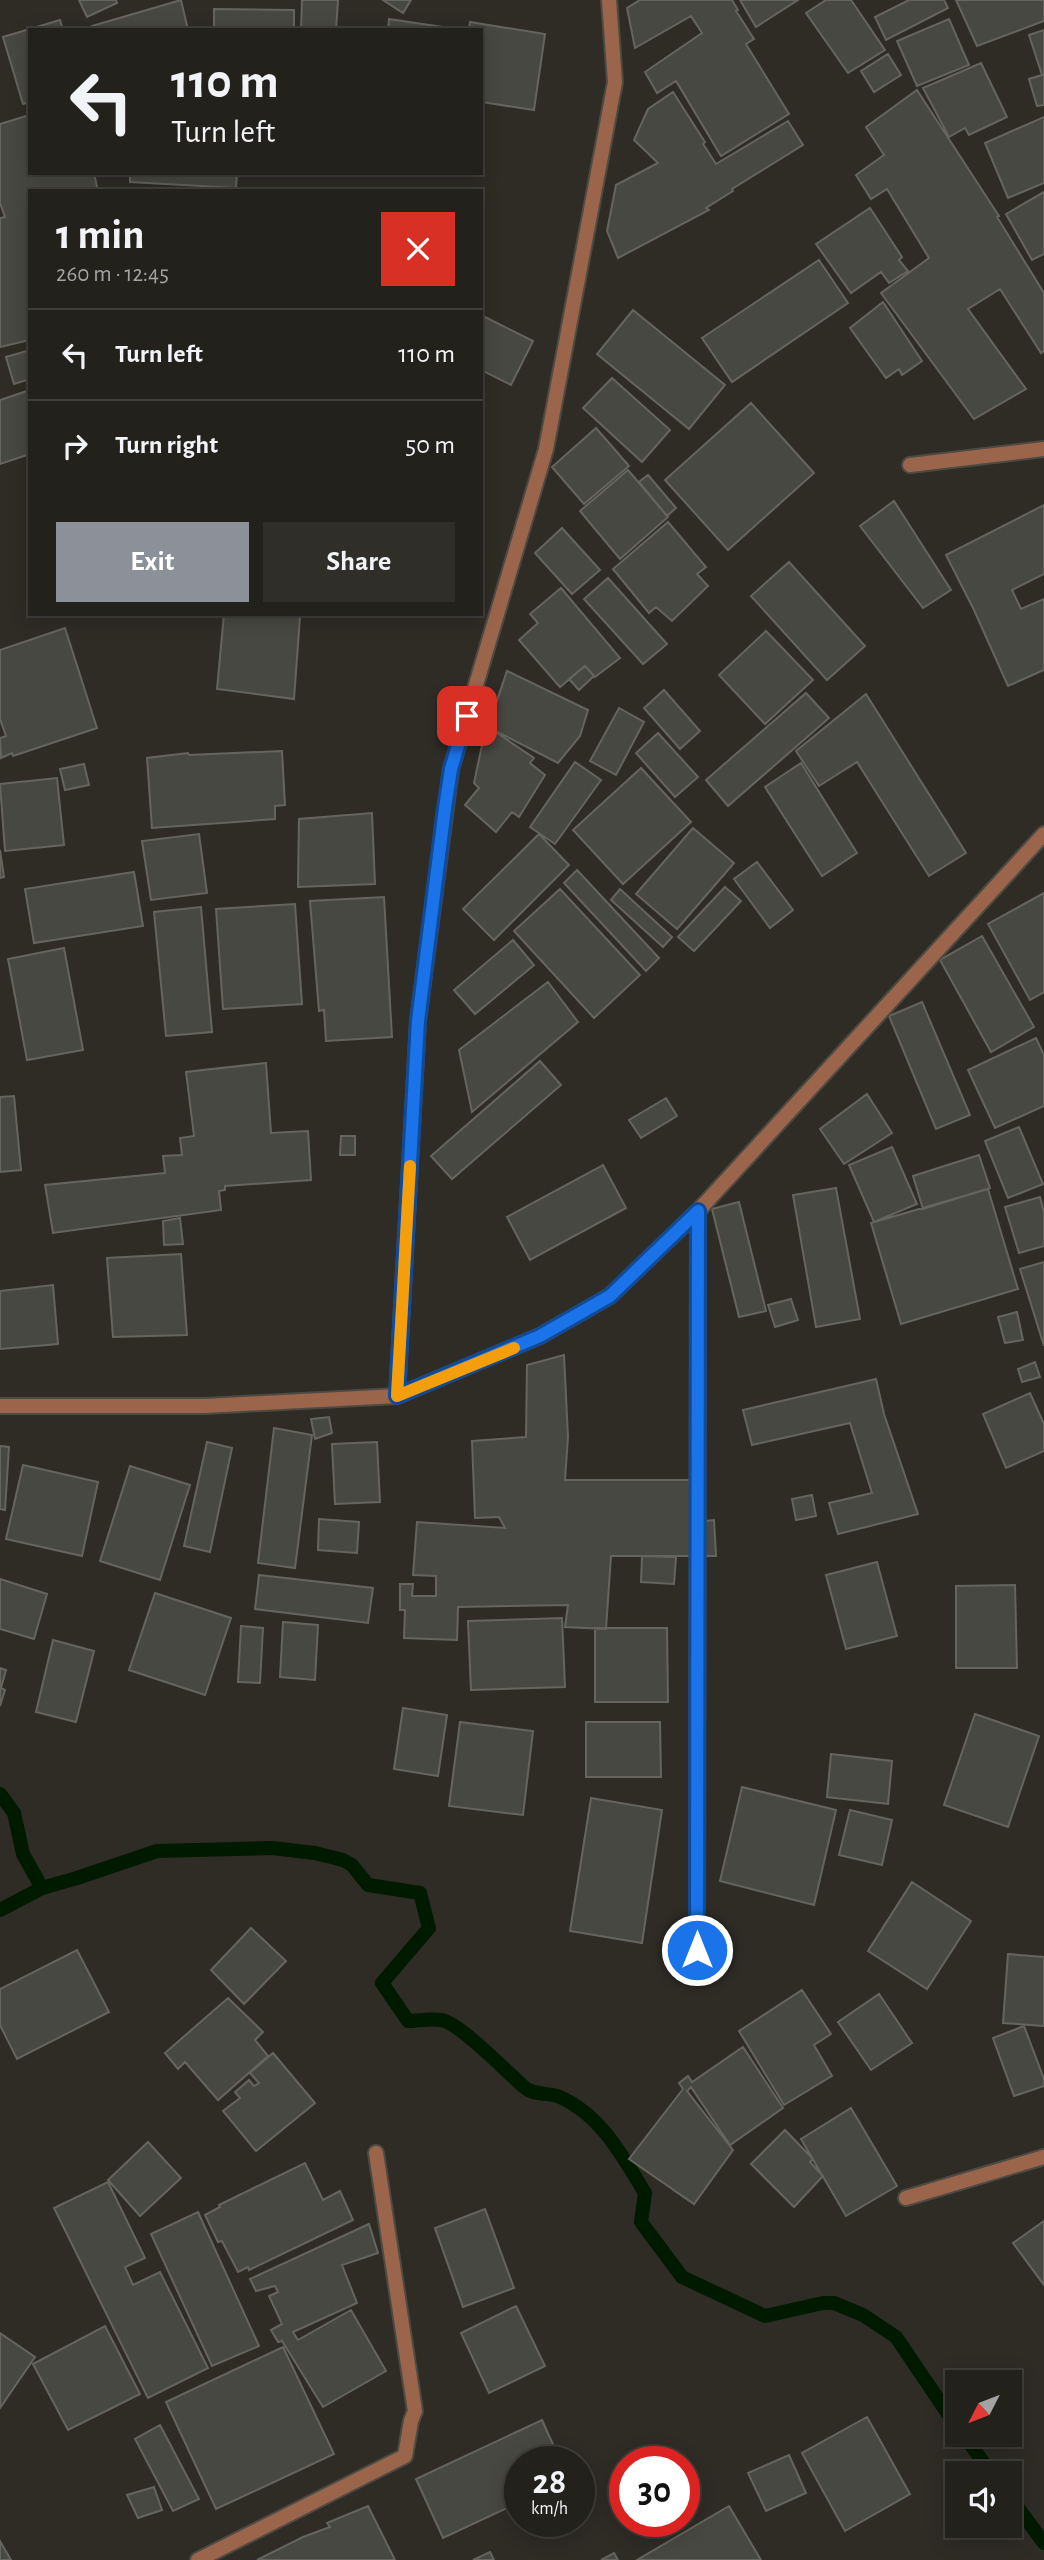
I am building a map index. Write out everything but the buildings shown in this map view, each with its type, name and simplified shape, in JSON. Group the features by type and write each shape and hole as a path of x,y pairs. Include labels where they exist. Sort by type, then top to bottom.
{"street":[{"path":"397,1396 418,1021 445,808 451,769 546,449 615,82 609,0"},
{"path":"910,465 1044,449"},
{"path":"0,1406 205,1406 397,1396 540,1336 610,1296 698,1211 1044,834"},
{"path":"697,1950 698,1211"},
{"path":"198,2560 405,2456 415,2411 376,2152"},
{"path":"906,2198 1044,2157"}],"waterway":[{"path":"0,1794 14,1813 23,1854 42,1888"},
{"path":"0,1910 42,1888 157,1851 272,1848 315,1853 352,1865 368,1885 420,1893 429,1928 382,1983 408,2021 437,2019 449,2023 471,2038 528,2090 560,2097 575,2105 599,2126 610,2138 645,2193 641,2222 682,2277 765,2316 823,2303 834,2303 863,2315 896,2337 945,2409"},
{"path":"972,2447 982,2461"},
{"path":"1022,2513 1044,2543"}],"slow traffic":[{"path":"410,1166 397,1396 514,1348"}],"route":[{"path":"467,716 451,769 418,1021 397,1396 540,1336 610,1296 698,1211 697,1950"}]}
